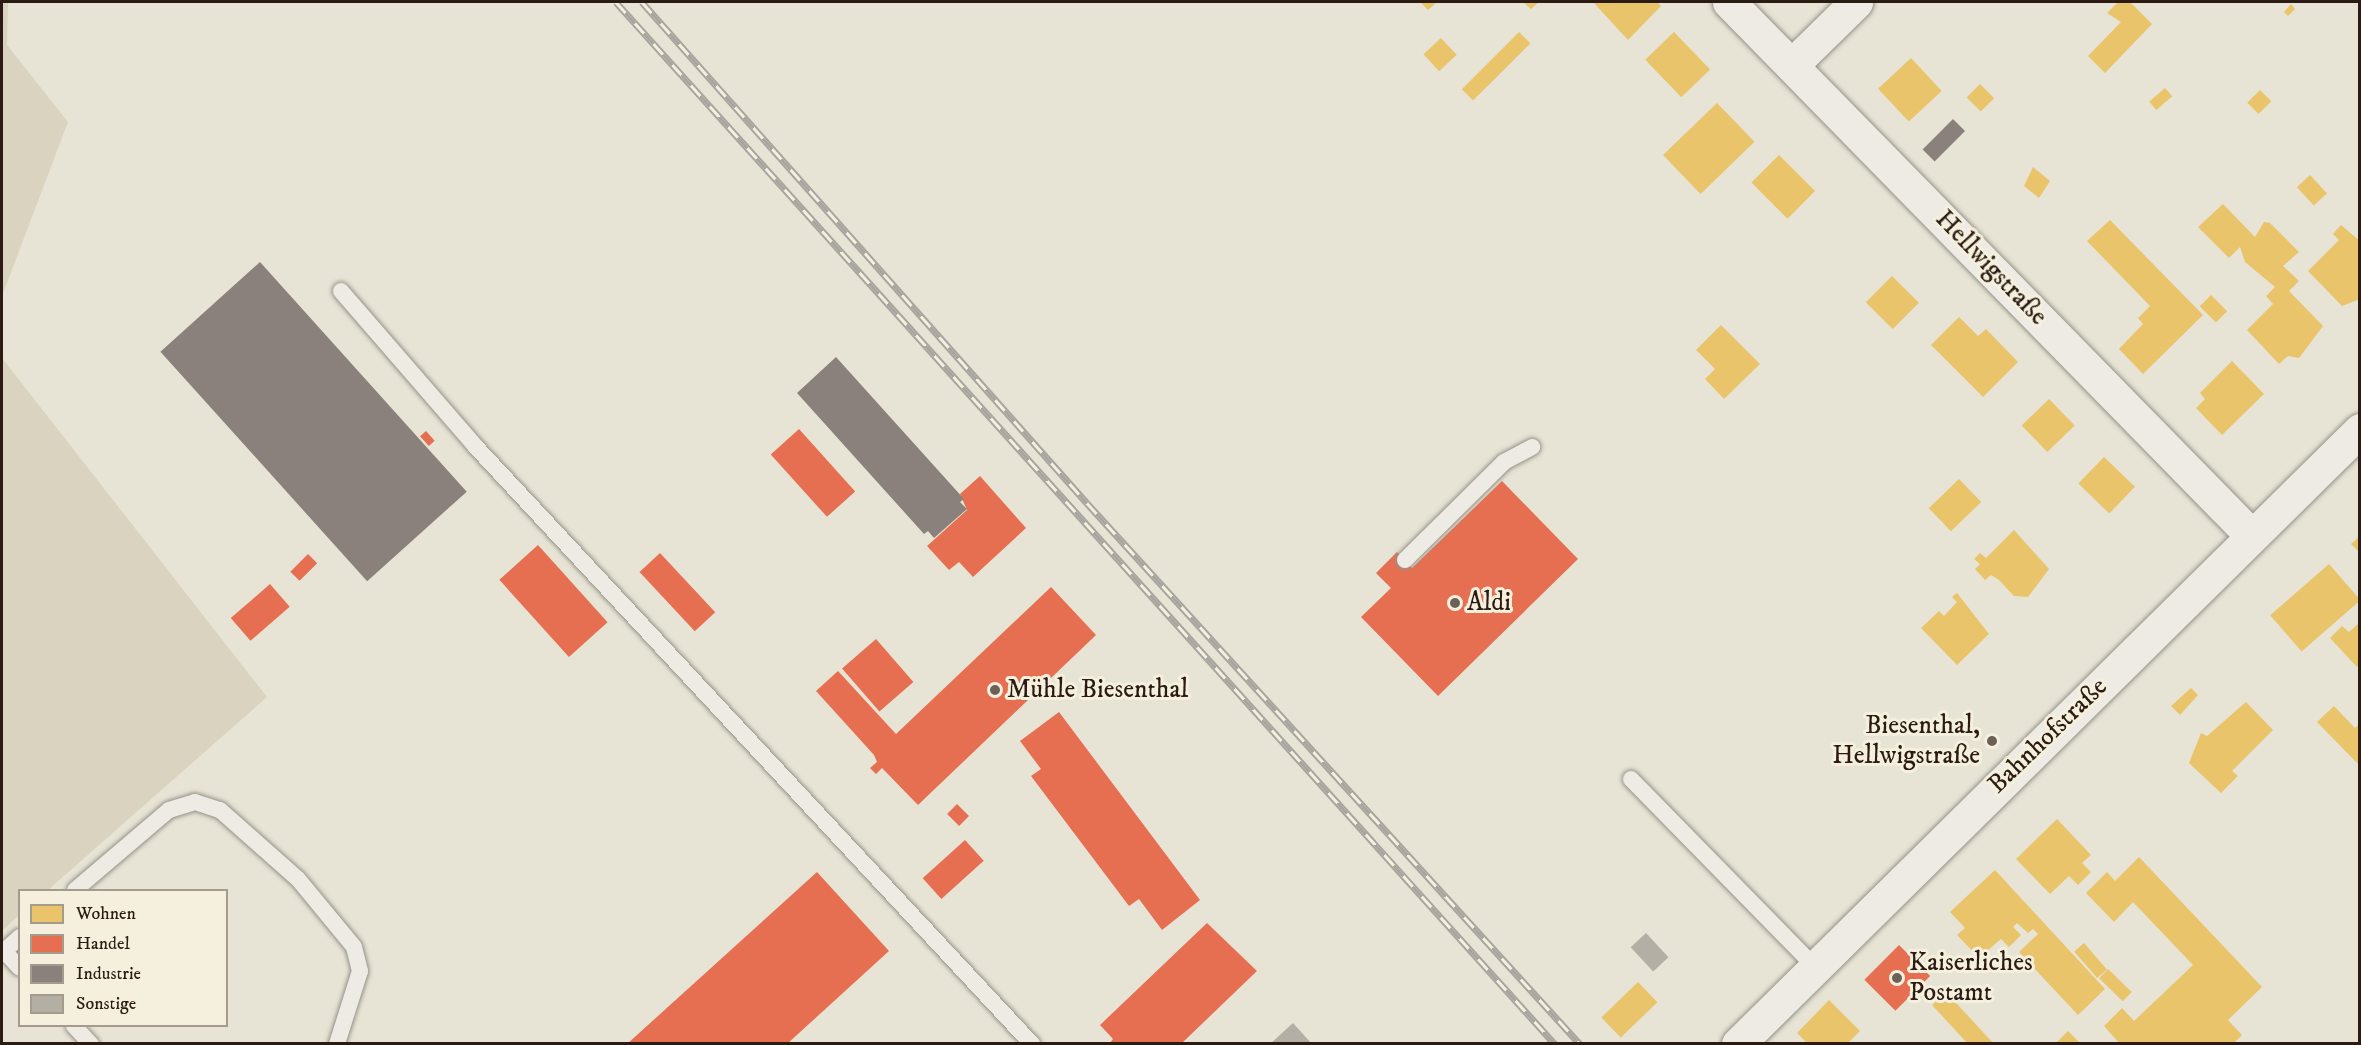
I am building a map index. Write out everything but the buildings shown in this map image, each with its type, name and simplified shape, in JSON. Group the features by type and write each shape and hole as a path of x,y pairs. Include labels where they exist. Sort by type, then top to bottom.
{"main road":[{"name":"Hellwigstraße","path":"1729,2 2252,536"},
{"path":"1792,65 1856,2"},
{"name":"Bahnhofstraße","path":"1745,1041 1813,965 2360,430"}],"lane":[{"path":"341,291 476,447 1032,1044"},
{"path":"1404,560 1504,462 1532,447"},
{"path":"1631,779 1813,965"},
{"path":"77,889 169,810 195,802 220,810 298,879 354,947 360,971 337,1044"},
{"path":"18,939 3,952 18,966"},
{"path":"75,1027 91,1044"}],"shaded area":[{"path":"2,2 8,2 7,45 68,122 2,296"},
{"path":"2,358 267,697 49,889 18,889 18,916 2,931"}],"railway":[{"path":"616,2 1555,1044"},
{"path":"642,2 1087,503 1580,1044"}],"place":[{"name":"Aldi","path":"1455,603"},
{"name":"Mühle Biesenthal","path":"995,690"},
{"name":"Biesenthal, Hellwigstraße","path":"1992,741"},
{"name":"Kaiserliches Postamt","path":"1897,978"}]}
